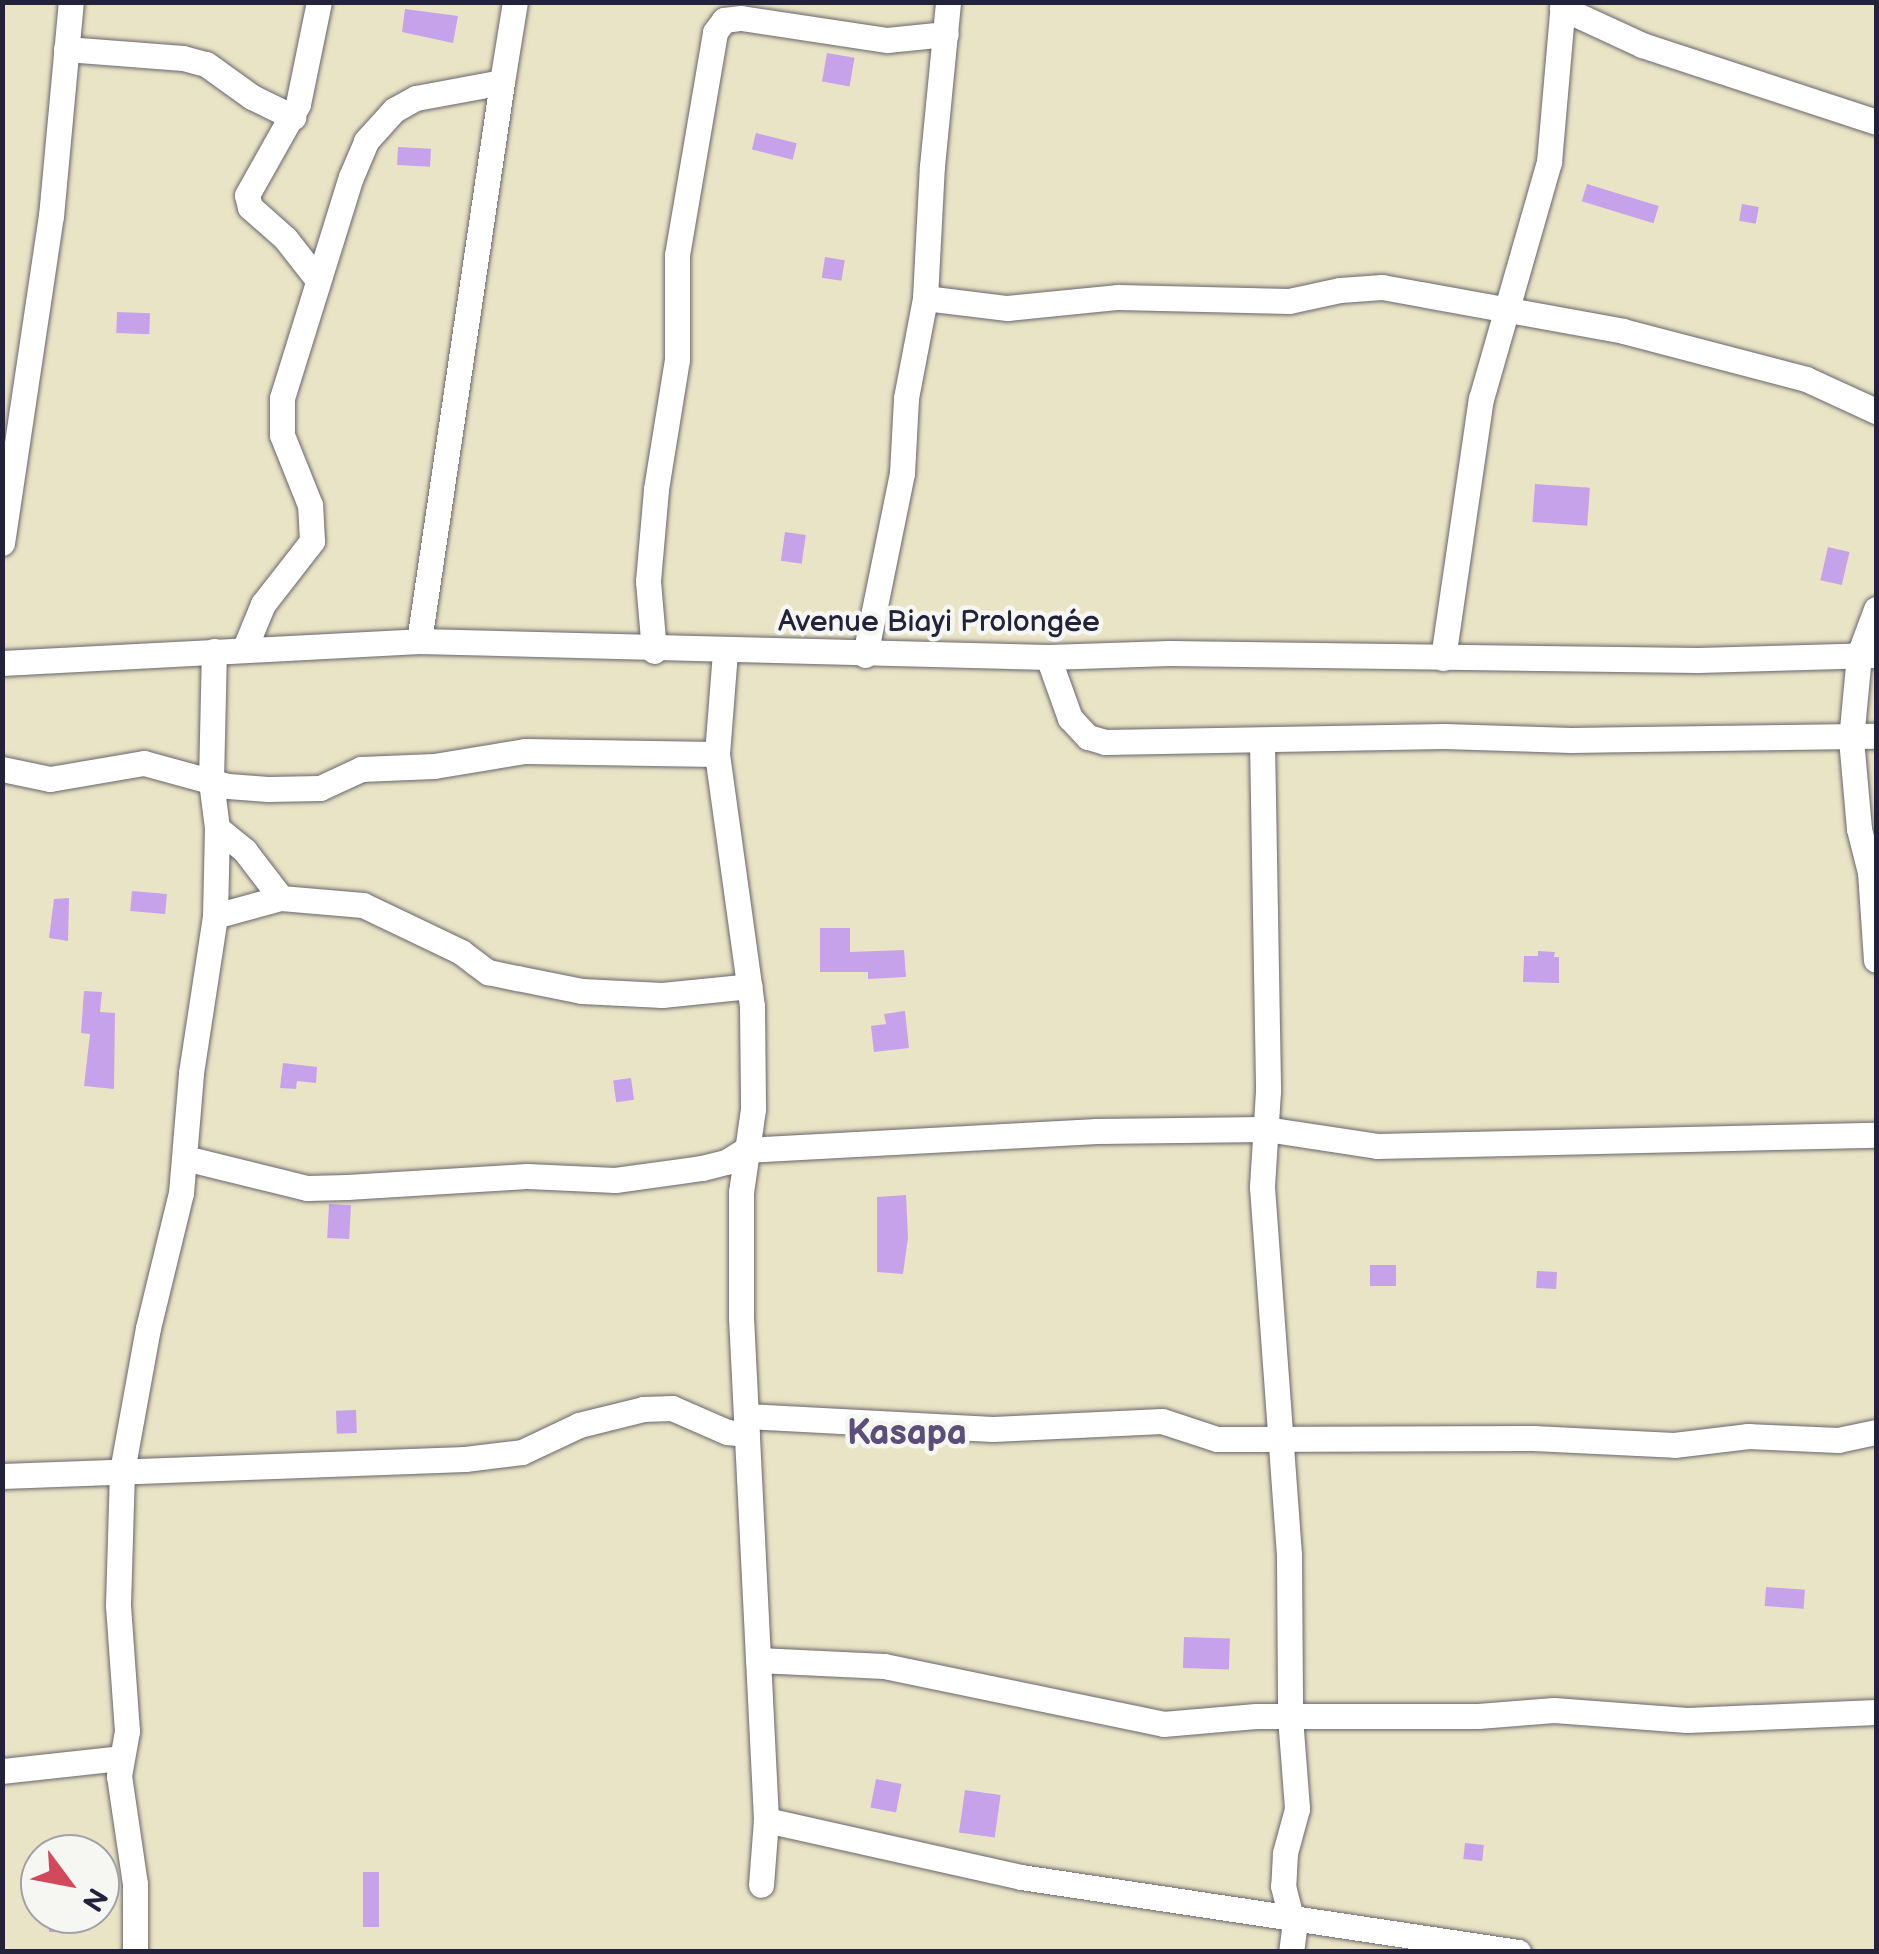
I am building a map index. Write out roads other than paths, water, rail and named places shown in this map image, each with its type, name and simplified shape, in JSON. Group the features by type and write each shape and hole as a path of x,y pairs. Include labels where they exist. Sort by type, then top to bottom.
{"street":[{"path":"2,542 51,216 71,2"},
{"path":"318,280 285,238 250,207 247,195 251,181 293,116 319,2"},
{"path":"419,641 515,2"},
{"path":"865,655 902,473 906,398 925,298 932,166 948,2"},
{"path":"1443,658 1481,399 1549,162 1562,6 1642,45 1876,122"},
{"path":"654,650 648,582 656,489 677,360 677,255 715,32 724,20 741,18 887,40 946,34"},
{"path":"66,49 206,64 252,97 293,116"},
{"path":"244,650 263,604 312,540 310,504 282,435 282,398 366,141 394,110 416,98 502,82"},
{"path":"925,298 1007,308 1118,297 1234,303 1289,301 1340,290 1382,287 1562,317 1806,380 1876,411"},
{"path":"1876,609 1868,655 1859,829 1870,872 1876,960"},
{"name":"Avenue Biayi Prolongée","path":"2,663 419,641 1048,658 1169,654 1443,658 1868,655"},
{"path":"135,1952 135,1884 119,1776 128,1731 118,1605 122,1471 185,1158 191,1073 216,916 218,828 211,782 214,651"},
{"path":"725,652 717,754 750,986 753,1108 745,1150 741,1281 766,1820 762,1884"},
{"path":"1048,658 1070,718 1088,737 1106,742 1444,736 1864,738"},
{"path":"1262,741 1268,913 1262,1187 1289,1555 1290,1716 1297,1810 1285,1853 1283,1886 1293,1917 1291,1952"},
{"path":"2,769 50,780 144,763 211,782 268,790 320,788 361,769 434,766 524,751 717,754"},
{"path":"218,828 245,851 282,898"},
{"path":"216,916 282,898 383,911 488,972 582,991 662,995 750,986"},
{"path":"185,1158 307,1188 527,1176 615,1180 714,1165 745,1150 1096,1131 1266,1129 1378,1146 1876,1135"},
{"path":"2,1476 465,1459 522,1452 579,1425 643,1409 672,1408 728,1432 746,1425 992,1430 1162,1421 1217,1439 1550,1438 1674,1445 1748,1436 1838,1440 1876,1432"},
{"path":"758,1660 884,1666 1162,1724 1290,1716 1478,1716 1554,1710 1727,1720 1876,1712"},
{"path":"2,1771 122,1758"},
{"path":"766,1820 1020,1876 1518,1952"}],"district":[{"name":"Kasapa","path":"907,1434"}]}
